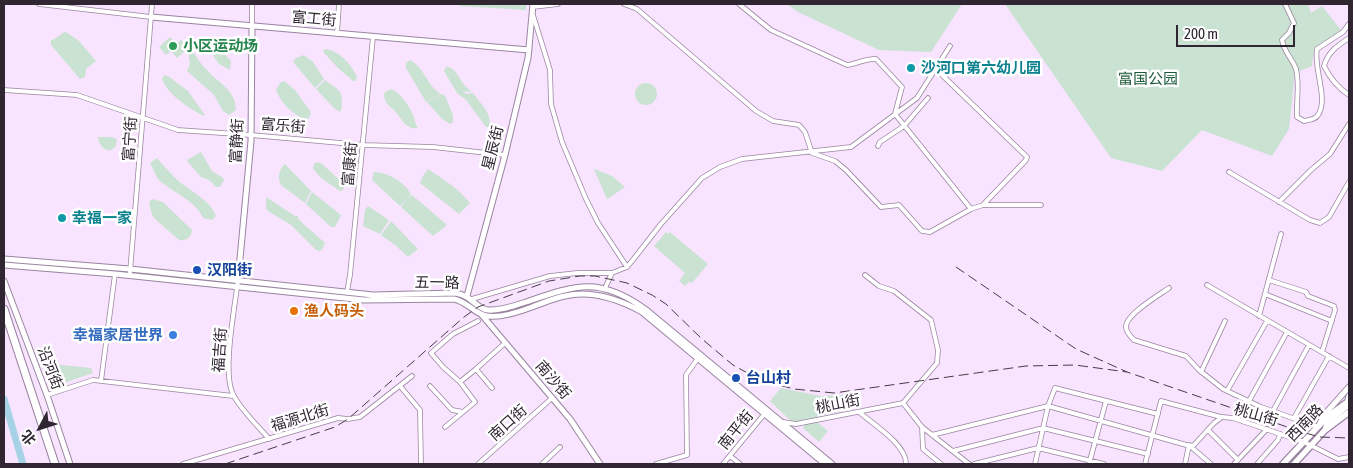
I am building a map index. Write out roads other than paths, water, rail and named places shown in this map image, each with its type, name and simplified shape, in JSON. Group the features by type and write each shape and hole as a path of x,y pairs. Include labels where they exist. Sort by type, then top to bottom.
{"highway":[{"path":"4,309 53,464"},
{"path":"4,320 53,464"}],"main road":[{"name":"星辰街","path":"469,298 529,50 533,5"},
{"name":"富工街","path":"151,17 529,50"},
{"name":"富静街","path":"238,280 251,134 252,27"},
{"name":"五一路","path":"4,259 130,269 373,295 455,293 469,298 478,306 482,315"},
{"name":"五一路","path":"4,265 115,274 364,300 454,299 468,304 482,315"},
{"name":"沿河街","path":"4,282 47,395 70,464"},
{"path":"478,306 483,309 493,310 566,289 590,286 605,288 627,296 825,464"},
{"path":"482,315 492,316 513,313 564,296 584,295 613,299 642,312 699,357"},
{"name":"南沙街","path":"482,315 582,435 600,464"},
{"path":"1318,427 1324,415 1349,387"},
{"path":"1325,430 1327,423 1343,410 1349,399"},
{"name":"西南路","path":"1283,464 1335,410 1349,399"},
{"path":"766,412 778,419 832,464"},
{"name":"西南路","path":"1294,464 1325,430 1349,412"}],"street":[{"name":"富工街","path":"39,4 151,17"},
{"path":"60,4 64,7"},
{"name":"富宁街","path":"130,276 152,4"},
{"name":"富静街","path":"252,4 252,27"},
{"path":"336,34 339,4"},
{"path":"533,5 558,4"},
{"path":"624,4 637,6 756,111 773,121 799,126 805,132 812,153"},
{"path":"739,4 770,30 847,65 858,64 870,58 876,59 902,87 896,114 971,209"},
{"path":"1286,4 1294,23 1289,33 1282,40 1284,50 1295,67 1299,84 1296,107 1297,117 1304,121 1314,119 1319,114 1322,96 1316,57 1318,50 1343,32 1349,24"},
{"path":"532,13 550,70 551,104 562,142 586,199 598,222 627,267"},
{"name":"富康街","path":"347,292 373,37"},
{"path":"1349,38 1331,51 1324,66 1329,76 1342,90 1349,94"},
{"path":"469,298 550,276 577,272 612,273 627,267 661,224 702,178 720,167 742,159 812,153 851,147 917,98 950,46"},
{"path":"812,153 835,161 881,207 899,205 922,231 930,232 983,204 1027,157 942,75"},
{"name":"富乐街","path":"4,90 77,95 178,130 251,134 363,145 433,147 505,155"},
{"path":"878,146 880,142 904,126 928,98"},
{"path":"1279,202 1330,154 1349,124"},
{"path":"1229,172 1310,220 1320,222 1328,217 1349,182"},
{"path":"983,204 1041,205"},
{"path":"1259,316 1281,234"},
{"path":"605,288 612,273"},
{"path":"101,381 115,274"},
{"path":"865,275 879,286 894,291 931,320 938,350 937,363 903,403 922,427 969,464"},
{"name":"福吉街","path":"238,280 228,368 229,385 233,396 269,439"},
{"path":"1269,280 1306,292 1308,296 1334,306 1335,310 1322,352"},
{"path":"1207,286 1349,368"},
{"path":"1169,288 1133,314 1128,320 1126,327 1129,335 1134,340 1186,356 1201,372 1227,391 1273,411 1318,427"},
{"path":"1265,294 1332,320"},
{"path":"445,427 475,402 460,382 430,353 453,334 478,321"},
{"path":"1201,372 1225,321"},
{"path":"1227,391 1267,321"},
{"path":"1249,401 1287,332"},
{"path":"460,382 505,343"},
{"path":"1273,411 1309,345"},
{"path":"1294,418 1329,356"},
{"path":"656,464 687,454 686,375 699,357"},
{"path":"476,369 492,388"},
{"name":"福源北街","path":"183,464 338,418 360,417 412,376"},
{"path":"47,395 94,380 233,396"},
{"path":"400,386 420,410 421,464"},
{"path":"430,386 452,410 463,412"},
{"path":"1035,464 1048,406 1055,388 1158,414"},
{"name":"南口街","path":"478,464 552,398"},
{"path":"1089,463 1106,401"},
{"path":"1145,464 1161,401 1222,417"},
{"name":"桃山街","path":"778,419 796,424 903,403"},
{"path":"932,435 1048,406 1189,445 1211,464"},
{"name":"南平街","path":"723,464 766,412"},
{"path":"858,412 897,444 903,451 906,464"},
{"name":"桃山街","path":"1189,445 1194,445 1222,417 1233,418 1304,442 1338,459 1349,457"},
{"path":"922,427 923,449 941,464"},
{"path":"953,451 1043,428 1148,454"},
{"path":"1208,430 1238,460"},
{"path":"1234,464 1267,430"},
{"path":"1257,464 1275,444 1280,434"},
{"path":"1185,464 1189,445"},
{"path":"542,464 560,447"},
{"path":"974,464 1038,448 1089,463 1104,464"},
{"path":"730,456 740,464"}],"waterway":[{"path":"4,399 23,464"}],"railway":[{"path":"956,267 1076,349 1127,372 1319,437 1349,438"},
{"path":"225,464 335,427 348,419 464,317 478,307 549,281 580,276 595,276 627,283 652,295 666,304 702,339 733,365 760,380 794,389 834,393 1026,366 1075,365 1127,372"}],"place":[{"name":"小区运动场","path":"173,46"},
{"name":"沙河口第六幼儿园","path":"911,68"},
{"name":"幸福一家","path":"62,218"},
{"name":"汉阳街","path":"197,270"},
{"name":"渔人码头","path":"294,311"},
{"name":"幸福家居世界","path":"173,335"},
{"name":"台山村","path":"736,378"}],"park label":[{"name":"富国公园","path":"1148,79"}]}
